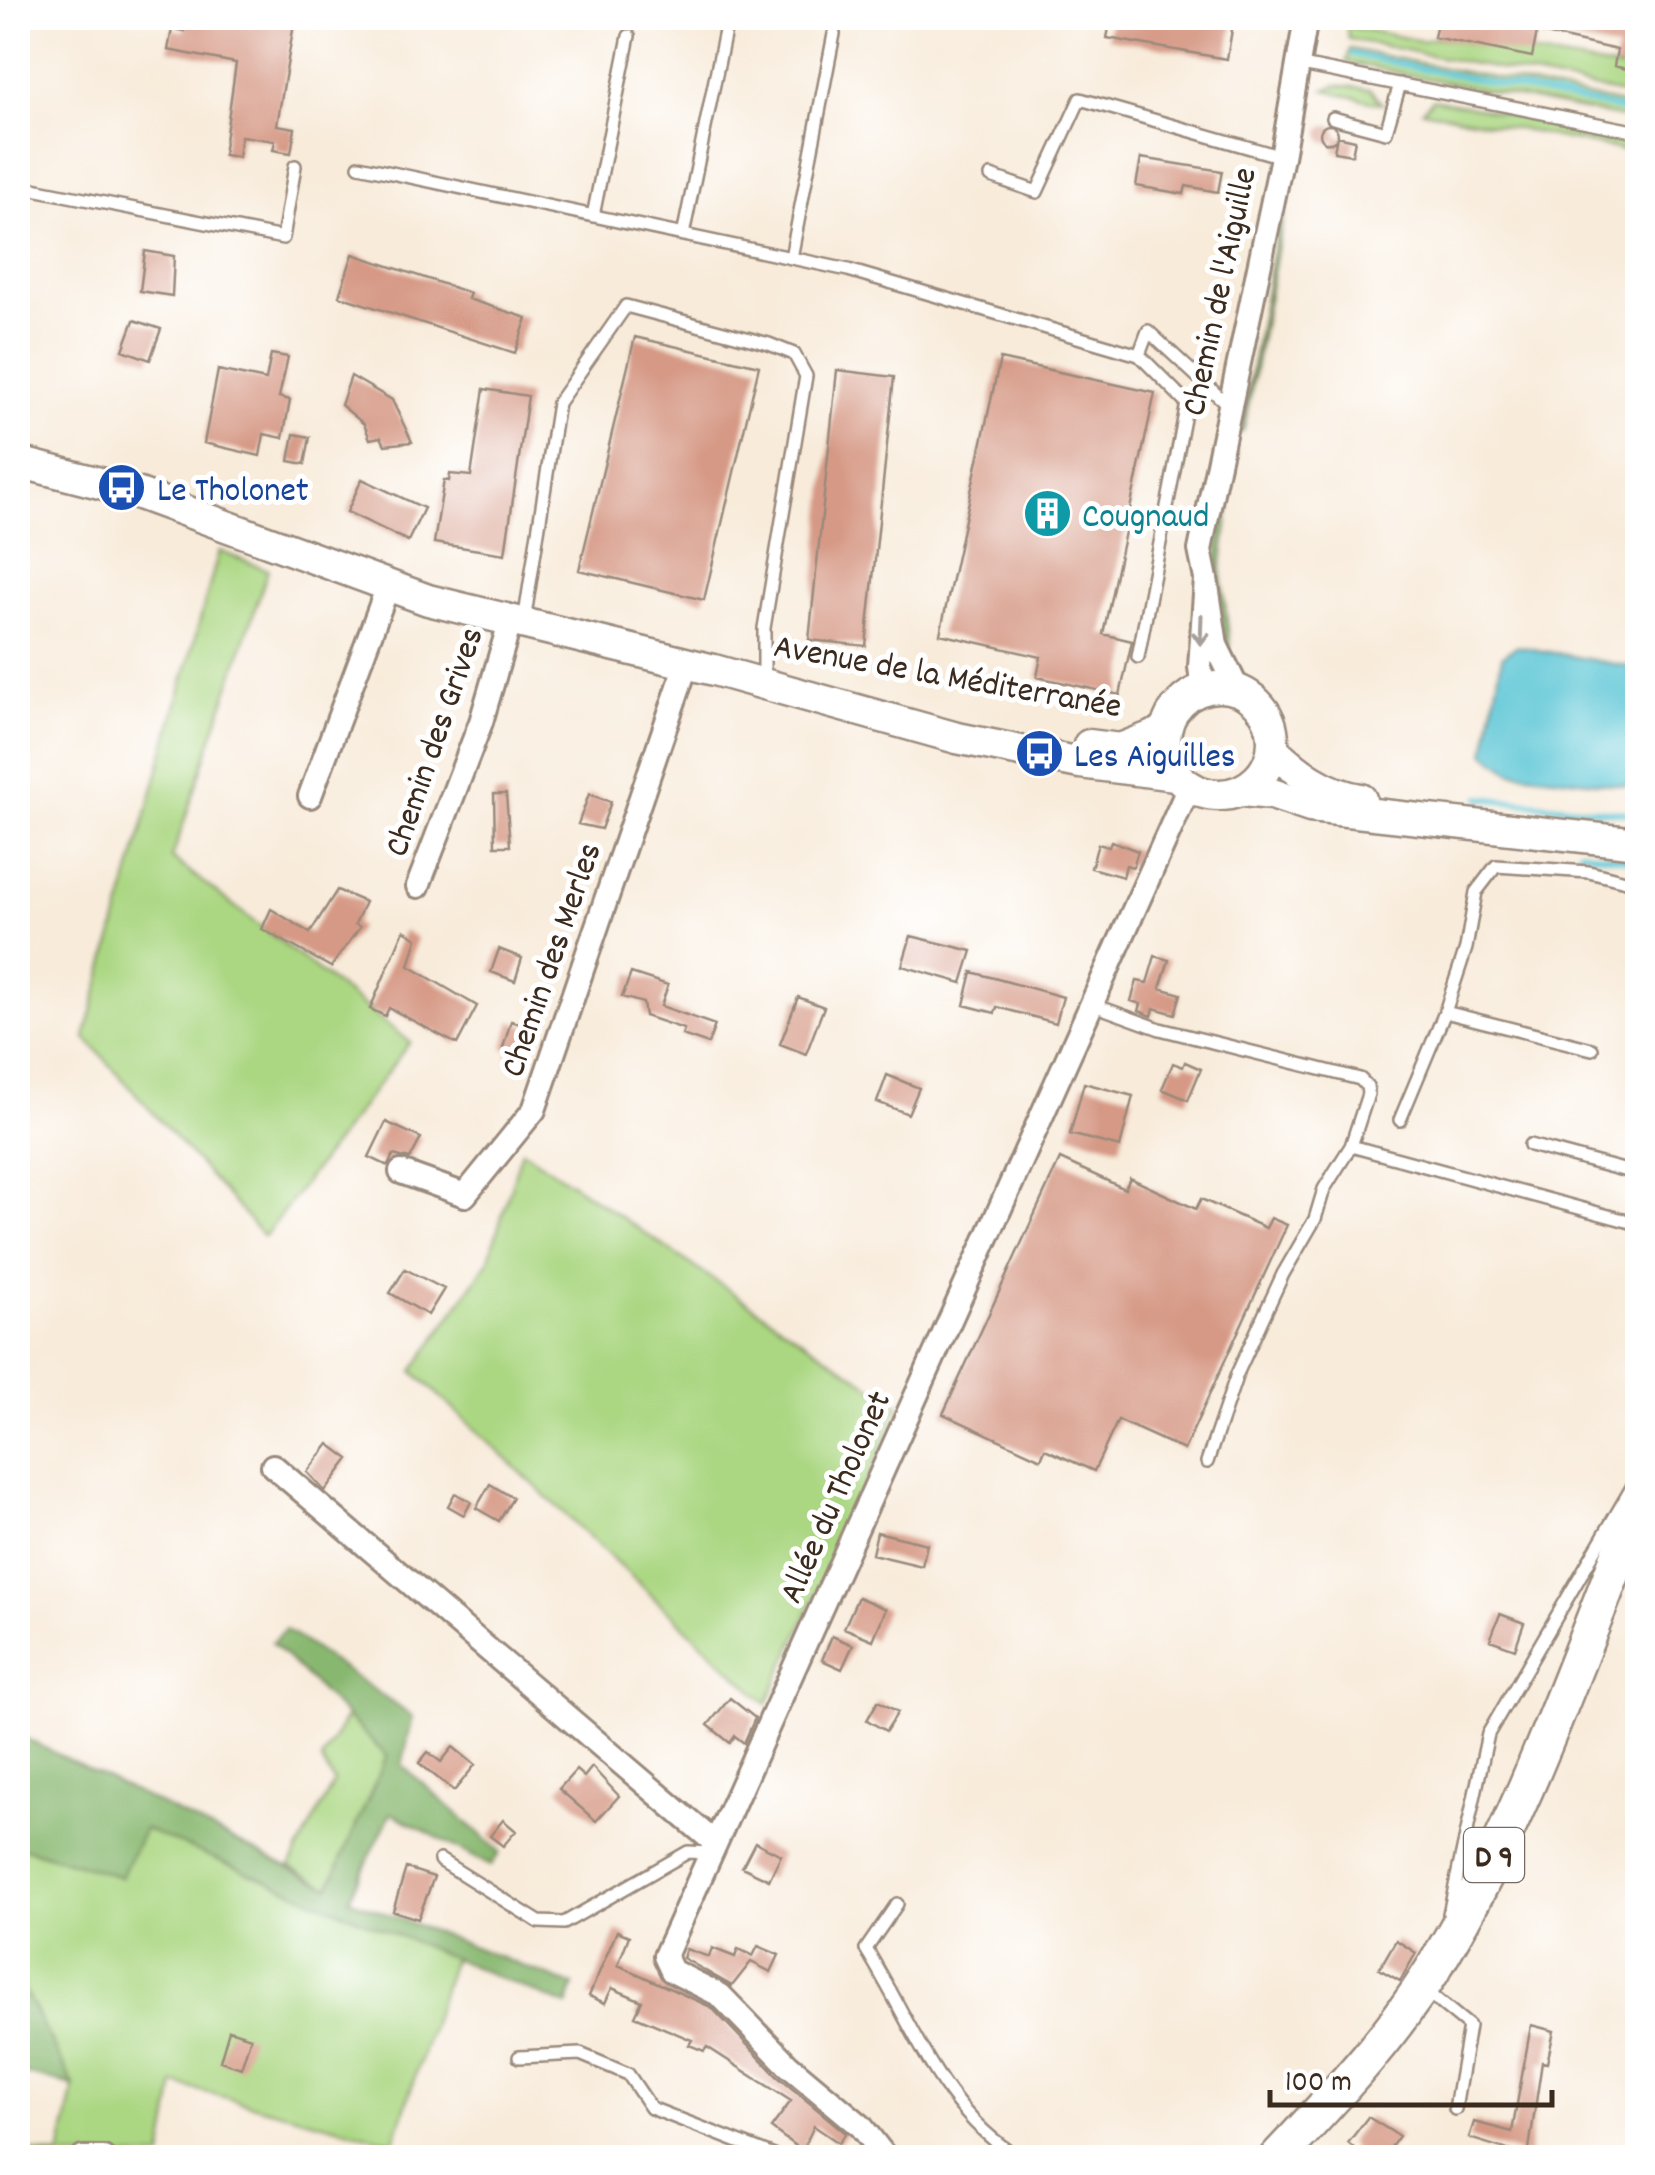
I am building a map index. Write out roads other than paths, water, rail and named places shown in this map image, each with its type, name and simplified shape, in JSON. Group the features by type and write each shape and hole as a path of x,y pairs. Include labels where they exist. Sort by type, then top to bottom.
{"main road":[{"name":"Avenue de la Méditerranée","path":"18,446 220,504 518,620"},
{"name":"Avenue de la Méditerranée","path":"18,462 130,491 388,586 700,666 957,738 1182,781"},
{"name":"Avenue de la Méditerranée","path":"700,666 874,697 1105,747 1120,749 1166,731"},
{"path":"1242,791 1268,766 1273,748 1266,713 1238,690 1204,689 1175,708 1166,731 1167,759 1182,781 1206,794 1272,794 1310,808 1638,843"},
{"path":"1273,748 1298,773 1348,797 1638,829"},
{"name":"D 9","path":"1278,2158 1323,2109 1430,1972 1482,1881 1536,1760 1638,1508"}],"street":[{"name":"Chemin de l'Aiguille","path":"1238,690 1216,645 1200,550 1282,157 1306,18"},
{"name":"Chemin de l'Aiguille","path":"1204,689 1200,662 1206,580"},
{"path":"310,796 388,586"},
{"name":"Chemin des Grives","path":"418,886 518,620"},
{"name":"Chemin des Merles","path":"402,1172 465,1195 534,1110 700,666"},
{"name":"Allée du Tholonet","path":"886,2158 861,2126 788,2065 720,1995 672,1972 664,1956 1094,1004 1182,781"},
{"path":"272,1466 713,1848"},
{"path":"84,2158 104,2158"}],"lane":[{"path":"684,236 726,30"},
{"path":"792,258 834,34"},
{"path":"593,216 629,36"},
{"path":"1297,64 1638,132"},
{"path":"1332,118 1386,132 1400,84"},
{"path":"991,176 1037,192 1080,100 1282,157"},
{"path":"18,186 282,238 295,166"},
{"path":"358,166 848,270 1138,354 1187,403 1138,657"},
{"path":"518,620 558,403 626,306 769,344 794,354 806,376 764,628 764,678"},
{"path":"1138,354 1148,332 1228,406"},
{"path":"1400,1120 1445,1012 1466,948 1476,892 1496,866 1589,872 1638,884"},
{"path":"1094,1004 1160,1030 1360,1079 1368,1086 1350,1146 1324,1189 1315,1219 1283,1274 1237,1374 1207,1462"},
{"path":"1445,1012 1592,1049"},
{"path":"1530,1145 1638,1174"},
{"path":"1350,1146 1638,1224"},
{"path":"1455,2108 1469,2026 1430,1972 1488,1734 1638,1477"},
{"path":"440,1860 538,1922 564,1923 688,1852 713,1848"},
{"path":"897,1904 866,1949 942,2085 992,2142 1020,2158"},
{"path":"520,2057 580,2054 628,2074 651,2108 779,2158"}],"water":[{"path":"1516,646 1637,668 1637,787 1512,772 1485,753 1502,657"}],"waterway":[{"path":"1352,54 1638,113"},
{"path":"1480,798 1638,814"},
{"path":"1580,851 1638,861"}],"place":[{"name":"Le Tholonet","path":"122,488"},
{"name":"Cougnaud","path":"1047,514"},
{"name":"Les Aiguilles","path":"1039,754"}]}
